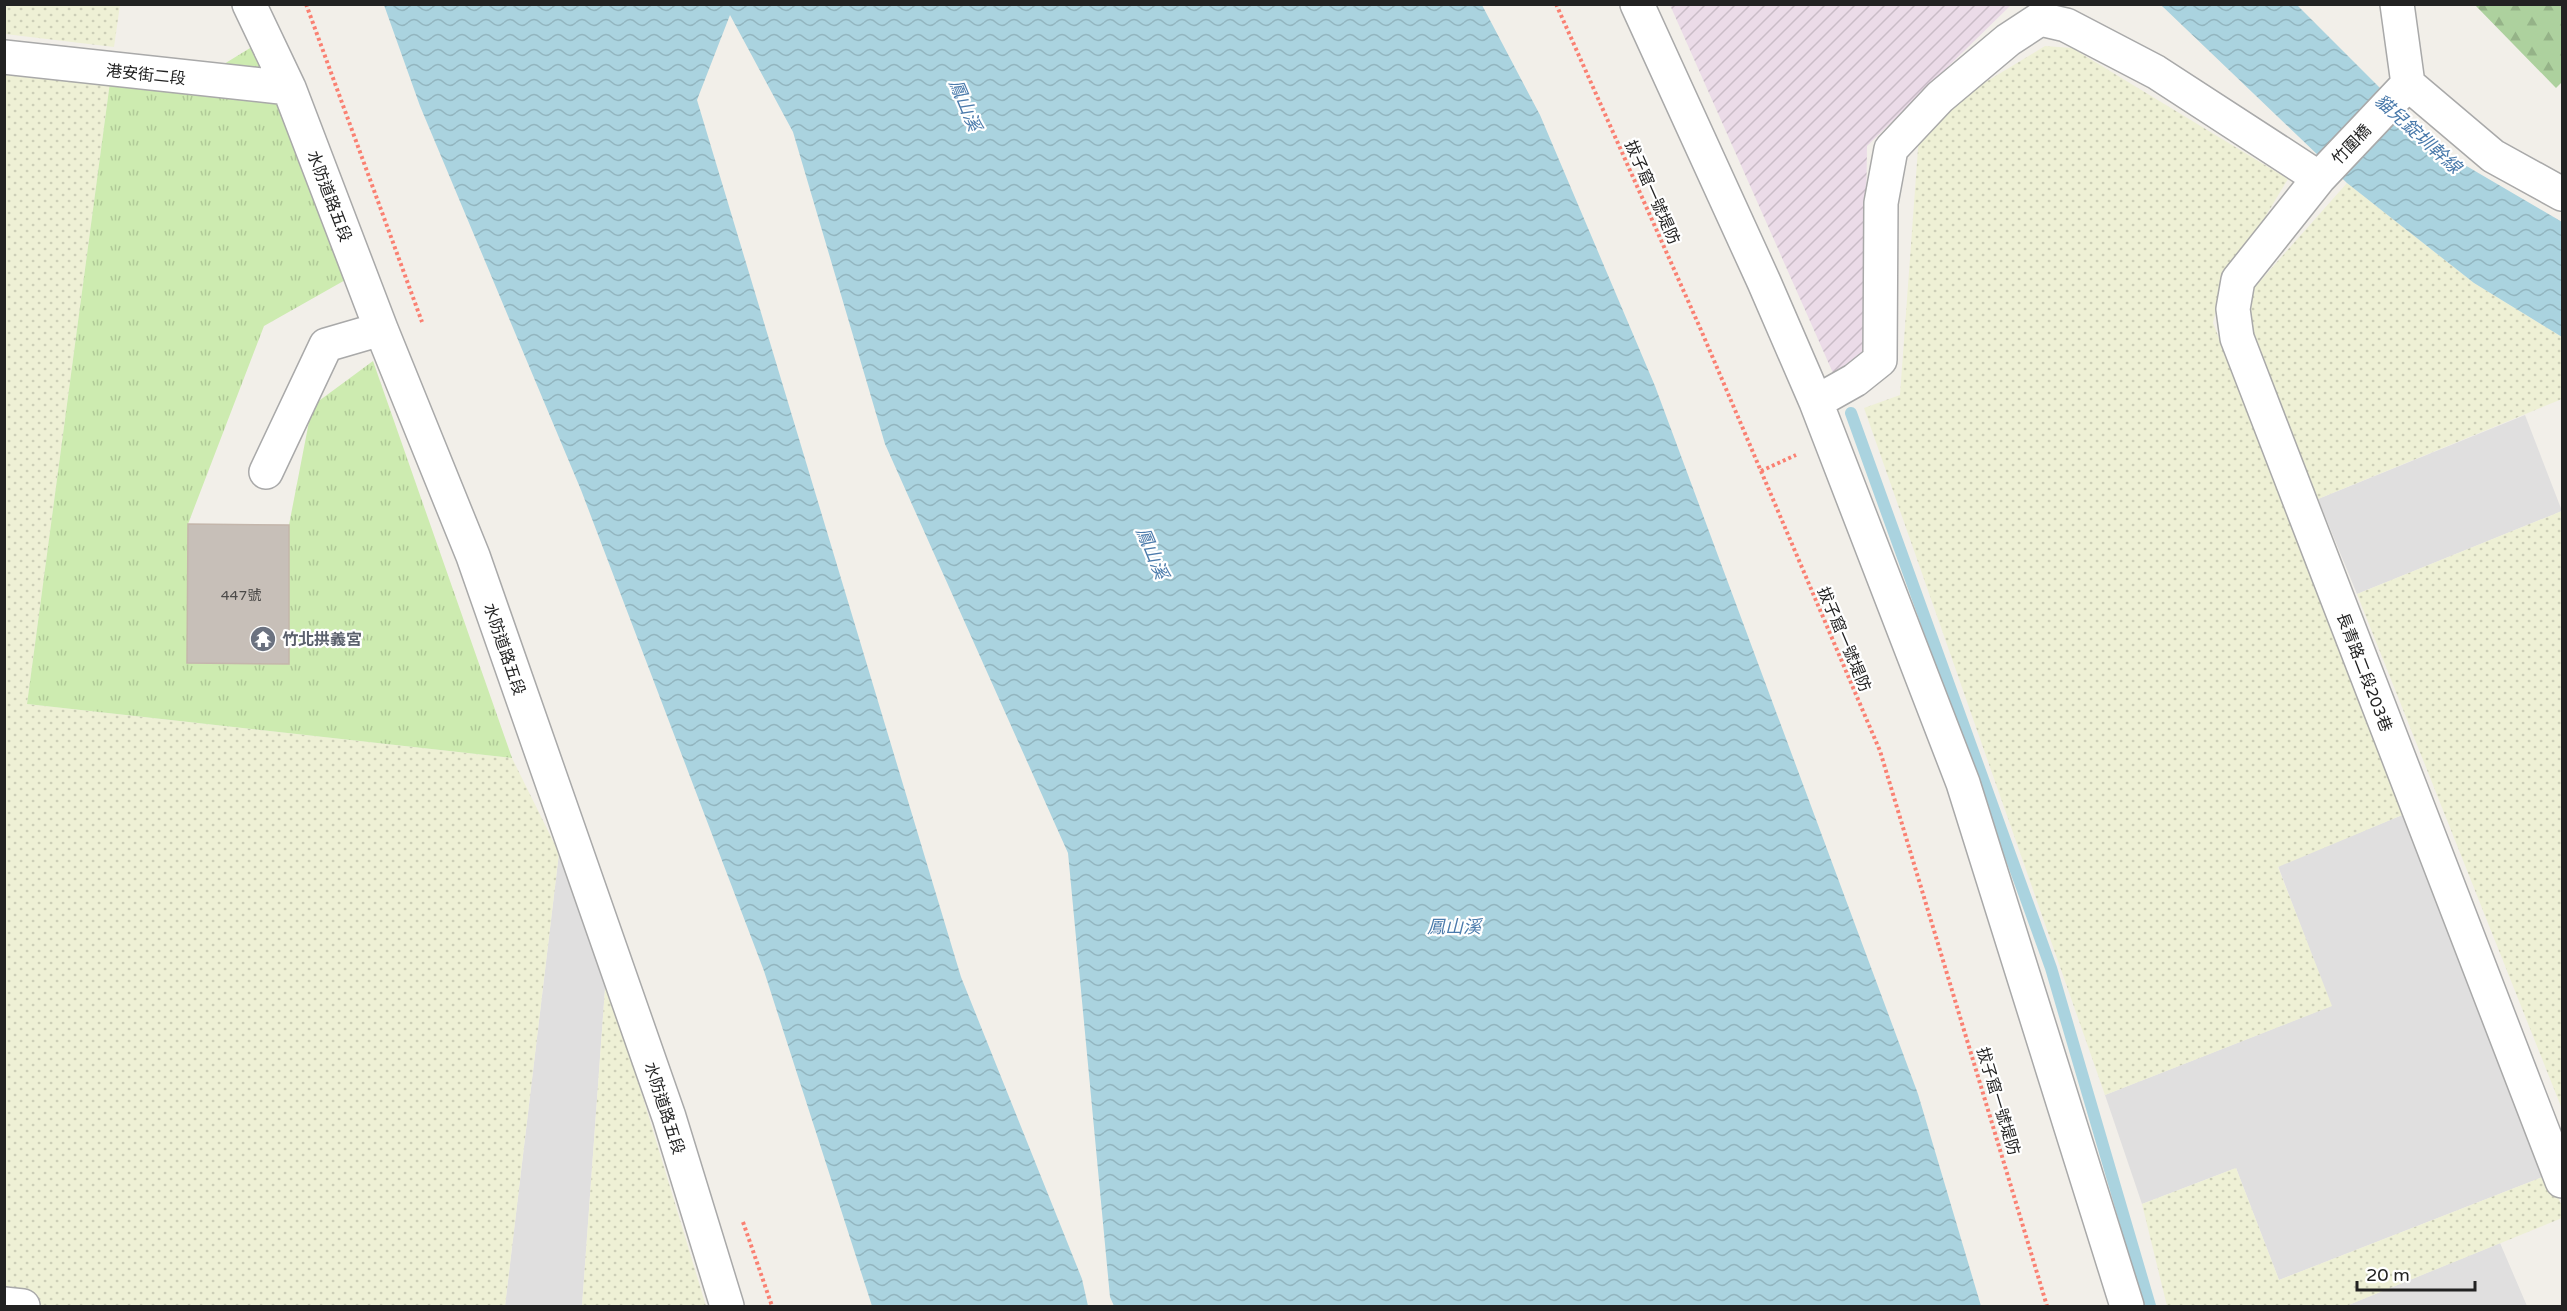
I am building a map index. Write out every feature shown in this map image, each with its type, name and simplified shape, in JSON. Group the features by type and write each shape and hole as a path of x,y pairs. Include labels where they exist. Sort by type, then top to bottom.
{"street":[{"name":"水防道路五段","path":"249,4 289,88 381,329 481,578 669,1117 727,1306"},
{"path":"1637,4 1816,402 1963,783 2127,1306"},
{"path":"2397,4 2408,84 2493,156 2562,194"},
{"path":"1816,402 1855,381 1880,360 1881,203 1891,149 1940,97 2008,40 2040,18 2066,25 2156,72 2319,178"},
{"name":"港安街二段","path":"4,57 289,88"},
{"name":"竹圍橋","path":"2319,178 2408,84"},
{"name":"長青路二段203巷","path":"2319,178 2238,280 2234,309 2237,338 2562,1182"},
{"path":"266,472 326,345 381,329"},
{"path":"4,1304 23,1306"}],"path":[{"name":"拔子窟一號堤防","path":"1556,4 1701,330 1880,751 2047,1306"}],"shaded area":[{"path":"1670,5 2011,5 1867,146 1864,355 1833,373"},
{"path":"2525,415 2562,511 2357,594 2318,499"},
{"path":"2407,813 2548,1175 2279,1280 2236,1168 2142,1204 2105,1095 2331,1006 2278,866"},
{"path":"559,853 606,975 582,1306 505,1306"},
{"path":"2500,1243 2527,1306 2346,1306"}],"green space":[{"path":"5,4 120,5 114,47 5,34"},
{"path":"2475,5 2562,5 2562,82 2556,88"},
{"path":"255,45 347,279 264,326 188,524 187,663 288,664 289,525 312,406 373,361 512,758 27,704 110,82 193,83"},
{"path":"2045,46 2072,48 2288,179 2221,290 2213,323 2407,813 2278,867 2332,1006 2105,1095 1864,408 1900,395 1919,135 1946,106"},
{"path":"4,74 110,82 27,704 512,758 559,853 505,1306 5,1306"},
{"path":"2347,183 2474,283 2562,337 2562,399 2318,499 2248,330 2254,288"},
{"path":"2562,511 2562,1109 2357,594"},
{"path":"606,975 706,1306 582,1306"},
{"path":"2236,1168 2279,1280 2548,1175 2562,1206 2562,1218 2346,1306 2167,1306 2142,1204"}],"water":[{"name":"鳳山溪","path":"384,5 1482,5 1540,115 1655,386 1918,1094 1981,1306 1114,1306 1110,1297 1068,853 885,444 793,132 730,15 697,100 961,977 1082,1279 1088,1306 872,1306 764,971 581,490 420,106"},
{"name":"貓兒錠圳幹線","path":"2161,5 2297,5 2446,154 2562,222 2562,337 2474,283 2347,183"}],"building":[{"path":"188,524 289,525 289,664 187,663"}],"waterway":[{"path":"1851,413 2051,968 2150,1306"}],"place":[{"name":"竹北拱義宮","path":"263,639"}]}
